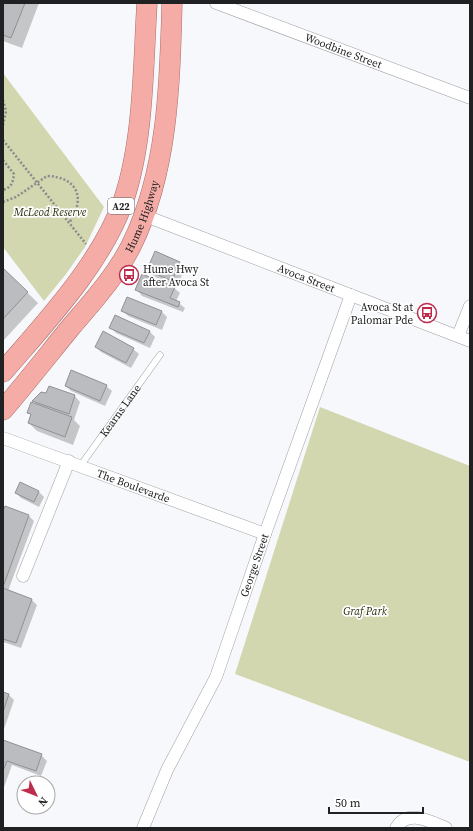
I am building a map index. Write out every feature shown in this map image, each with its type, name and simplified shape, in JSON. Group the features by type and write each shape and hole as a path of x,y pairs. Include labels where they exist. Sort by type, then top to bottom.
{"highway":[{"name":"Hume Highway","path":"3,372 87,270 123,202 135,149 141,95 147,3"},
{"name":"Hume Highway","path":"3,410 95,299 116,270 131,245 143,215 156,170 168,87 172,3"}],"street":[{"name":"Woodbine Street","path":"216,3 470,98"},
{"name":"Avoca Street","path":"143,215 470,341"},
{"name":"George Street","path":"144,828 168,770 216,677 265,534 351,295"},
{"path":"458,336 470,306"},
{"name":"The Boulevarde","path":"3,438 81,465 265,534"},
{"path":"23,576 69,462"},
{"path":"396,828 406,819 416,817 446,828"}],"lane":[{"name":"Kearns Lane","path":"81,465 160,355"}],"path":[{"path":"3,100 6,111 3,125"},
{"path":"3,140 88,246"},
{"path":"3,160 14,174 13,183 9,188 3,190"},
{"path":"3,202 16,197 47,176 64,178 76,191 79,200 78,207 69,223"}],"green space":[{"name":"McLeod Reserve","path":"3,73 104,207 85,247 44,301 3,247"},
{"name":"Graf Park","path":"320,407 470,466 470,762 235,674"}],"building":[{"path":"3,3 25,3 11,38 3,35"},
{"path":"155,251 180,262 172,281 147,270"},
{"path":"3,268 28,292 3,319"},
{"path":"142,274 175,287 170,298 180,302 178,307 135,290"},
{"path":"127,297 162,311 156,325 121,311"},
{"path":"115,315 150,331 144,343 109,328"},
{"path":"103,331 134,348 126,363 95,347"},
{"path":"71,370 107,385 100,401 65,386"},
{"path":"49,386 75,395 69,414 32,401 41,392 46,393"},
{"path":"31,402 72,417 65,437 28,423 31,414 27,413"},
{"path":"20,482 39,491 34,502 15,493"},
{"path":"5,506 29,515 3,587 3,511"},
{"path":"3,588 32,599 16,643 3,639"},
{"path":"3,692 9,694 3,712"},
{"path":"3,740 42,754 36,771 7,761 3,771"}],"place":[{"name":"Hume Hwy after Avoca St","path":"129,275"},
{"name":"Avoca St at Palomar Pde","path":"427,313"}]}
